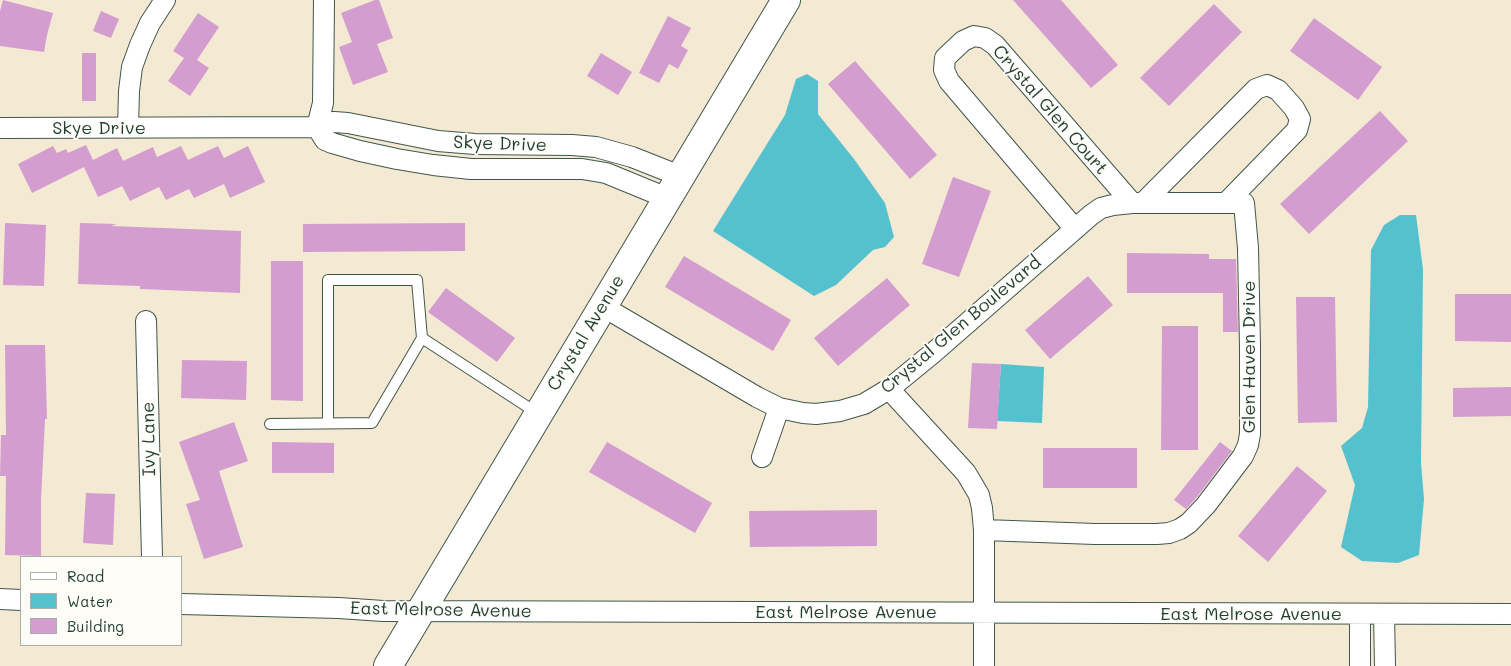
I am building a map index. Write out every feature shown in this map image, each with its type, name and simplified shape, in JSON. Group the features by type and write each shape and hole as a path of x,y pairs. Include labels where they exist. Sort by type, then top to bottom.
{"street":[{"path":"128,128 132,67 150,23 165,0"},
{"path":"317,127 323,102 324,0"},
{"name":"Crystal Avenue","path":"388,666 786,0"},
{"name":"Crystal Glen Court","path":"1074,230 948,80 944,70 945,58 963,41 974,36 986,38 995,45 1138,203"},
{"path":"1138,203 1256,88 1267,86 1278,90 1294,108 1300,119 1298,130 1235,203"},
{"name":"Skye Drive","path":"0,128 317,127 326,123 348,122 438,142 572,145 596,148 632,156 674,187"},
{"name":"Skye Drive","path":"317,127 325,140 332,143 396,159 480,169 582,169 606,173 627,181 674,187"},
{"path":"480,169 493,144"},
{"name":"Crystal Glen Boulevard","path":"602,306 779,408 816,414 840,411 864,404 889,389 1101,208 1113,204 1138,203 1235,203"},
{"name":"Glen Haven Drive","path":"984,530 1095,534 1169,533 1189,523 1206,505 1243,456 1250,434 1249,269 1235,203"},
{"name":"Ivy Lane","path":"146,320 152,556"},
{"path":"889,389 966,473 979,495 984,530 984,666"},
{"path":"762,457 779,408"},
{"path":"0,600 20,600"},
{"name":"East Melrose Avenue","path":"182,604 420,611 1511,614"},
{"path":"1360,614 1360,666"},
{"path":"1384,614 1385,666"}],"lane":[{"path":"270,424 372,423 422,338 417,280 328,280 328,423"},
{"path":"422,338 538,413"}],"water":[{"path":"807,74 818,81 818,114 854,159 885,203 894,237 885,247 873,250 836,285 814,296 713,231 785,115 796,79"},
{"path":"1400,215 1416,215 1423,269 1421,463 1424,499 1419,555 1398,563 1362,561 1341,547 1355,485 1341,446 1362,428 1368,407 1371,250 1384,225"},
{"path":"1001,364 1044,367 1042,423 997,421"}],"building":[{"path":"3,0 53,13 44,52 0,46 0,11"},
{"path":"379,0 393,38 377,44 388,72 353,85 339,47 352,42 341,13"},
{"path":"1013,0 1061,0 1118,65 1091,88"},
{"path":"1214,4 1242,32 1169,106 1140,78"},
{"path":"101,11 119,19 111,38 93,31"},
{"path":"198,13 219,27 197,60 209,68 190,96 168,81 184,58 173,51"},
{"path":"668,16 691,28 681,46 688,50 678,69 669,64 659,83 639,73"},
{"path":"1314,18 1382,67 1358,100 1290,51"},
{"path":"82,53 96,53 96,101 82,101"},
{"path":"601,53 632,72 618,95 587,76"},
{"path":"855,61 937,155 910,179 828,84"},
{"path":"1380,111 1408,141 1309,234 1280,204"},
{"path":"86,145 93,160 117,148 123,161 153,147 157,157 181,146 188,160 218,146 224,158 248,146 265,182 230,198 224,184 194,198 189,189 166,200 159,187 130,201 122,186 98,197 84,167 32,193 18,164 53,146 57,153 66,149 68,153"},
{"path":"953,177 991,191 959,277 922,264"},
{"path":"5,223 46,225 44,286 3,285"},
{"path":"80,223 241,231 240,293 140,289 140,286 78,284"},
{"path":"465,223 465,251 303,252 303,224"},
{"path":"1127,253 1209,254 1209,259 1236,259 1238,332 1223,332 1223,293 1127,293"},
{"path":"684,256 791,320 773,351 665,287"},
{"path":"271,261 303,261 303,401 271,400"},
{"path":"1088,276 1113,305 1050,359 1025,330"},
{"path":"887,278 910,305 838,366 814,338"},
{"path":"446,288 515,338 497,362 428,312"},
{"path":"1455,294 1511,294 1511,342 1455,341"},
{"path":"1296,297 1335,297 1337,422 1298,423"},
{"path":"1162,326 1198,326 1198,450 1161,450"},
{"path":"5,345 45,345 47,419 45,419 41,500 41,556 5,555 6,476 0,476 1,435 6,435"},
{"path":"182,360 247,361 246,400 181,398"},
{"path":"972,363 1001,364 997,429 968,428"},
{"path":"1511,387 1511,416 1453,417 1453,388"},
{"path":"234,422 248,461 219,471 243,547 204,559 186,504 200,500 179,442"},
{"path":"272,442 334,443 334,473 272,473"},
{"path":"607,442 712,503 695,533 589,472"},
{"path":"1220,442 1232,451 1186,509 1174,500"},
{"path":"1043,448 1137,448 1137,488 1043,488"},
{"path":"1297,466 1327,491 1268,562 1238,536"},
{"path":"86,493 115,494 113,545 83,543"},
{"path":"877,510 877,546 750,547 749,511"}]}
